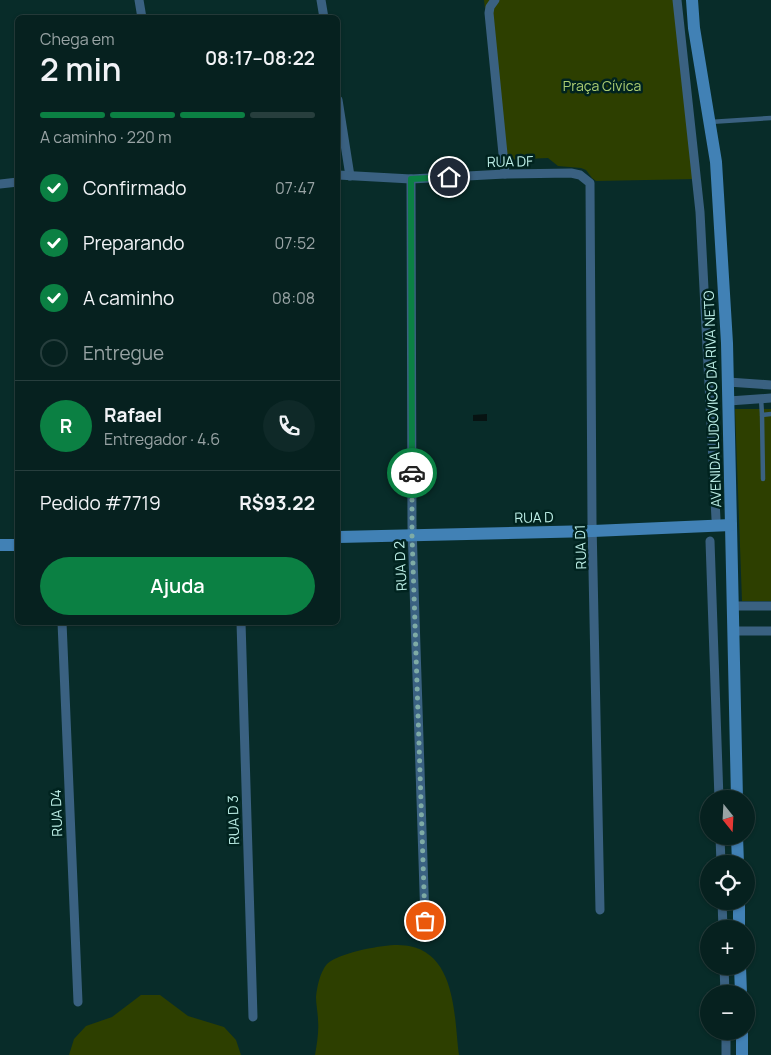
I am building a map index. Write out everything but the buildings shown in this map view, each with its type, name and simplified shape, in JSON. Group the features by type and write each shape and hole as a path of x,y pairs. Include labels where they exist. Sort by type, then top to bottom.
{"street":[{"path":"139,0 142,15"},
{"path":"321,0 324,15"},
{"path":"495,0 489,14 505,174"},
{"path":"677,0 700,212 716,519"},
{"name":"AVENIDA LUDOVICO DA RIVA NETO","path":"692,0 694,28 716,162 727,333 737,790"},
{"path":"340,113 350,176"},
{"name":"RUA DF","path":"340,175 411,179 571,173 580,175 590,182"},
{"name":"RUA D 2","path":"411,179 412,535 425,921"},
{"path":"0,184 15,182"},
{"name":"RUA D1","path":"590,182 593,531 600,910"},
{"path":"728,382 771,385"},
{"path":"729,401 771,398"},
{"name":"RUA D","path":"340,538 731,525"},
{"path":"710,541 718,790"},
{"path":"0,545 15,545"},
{"path":"733,606 771,606"},
{"name":"RUA D4","path":"62,625 78,1002"},
{"name":"RUA D 3","path":"241,625 253,1017"},
{"path":"733,631 771,631"},
{"path":"726,1040 726,1055"},
{"path":"742,1040 742,1055"}],"lane":[{"path":"709,122 771,118"},
{"path":"761,398 762,479"},
{"path":"762,415 771,414"}],"green space":[{"name":"Praça Cívica","path":"484,0 679,0 697,179 596,181 586,170 558,166 548,158 503,160"},
{"path":"735,409 771,409 771,601 742,601"},
{"path":"394,945 409,946 425,952 436,962 445,975 454,1007 459,1055 315,1055 318,1029 317,989 322,971 327,964 349,953"},
{"path":"141,995 160,995 188,1016 224,1027 236,1040 241,1055 69,1055 74,1039 86,1026 112,1017"}],"shaded area":[{"path":"487,414 487,421 473,421 473,415"}],"way so far":[{"path":"412,473 412,535 414,547 425,921"}],"route":[{"path":"412,473 411,179 449,177"}]}
